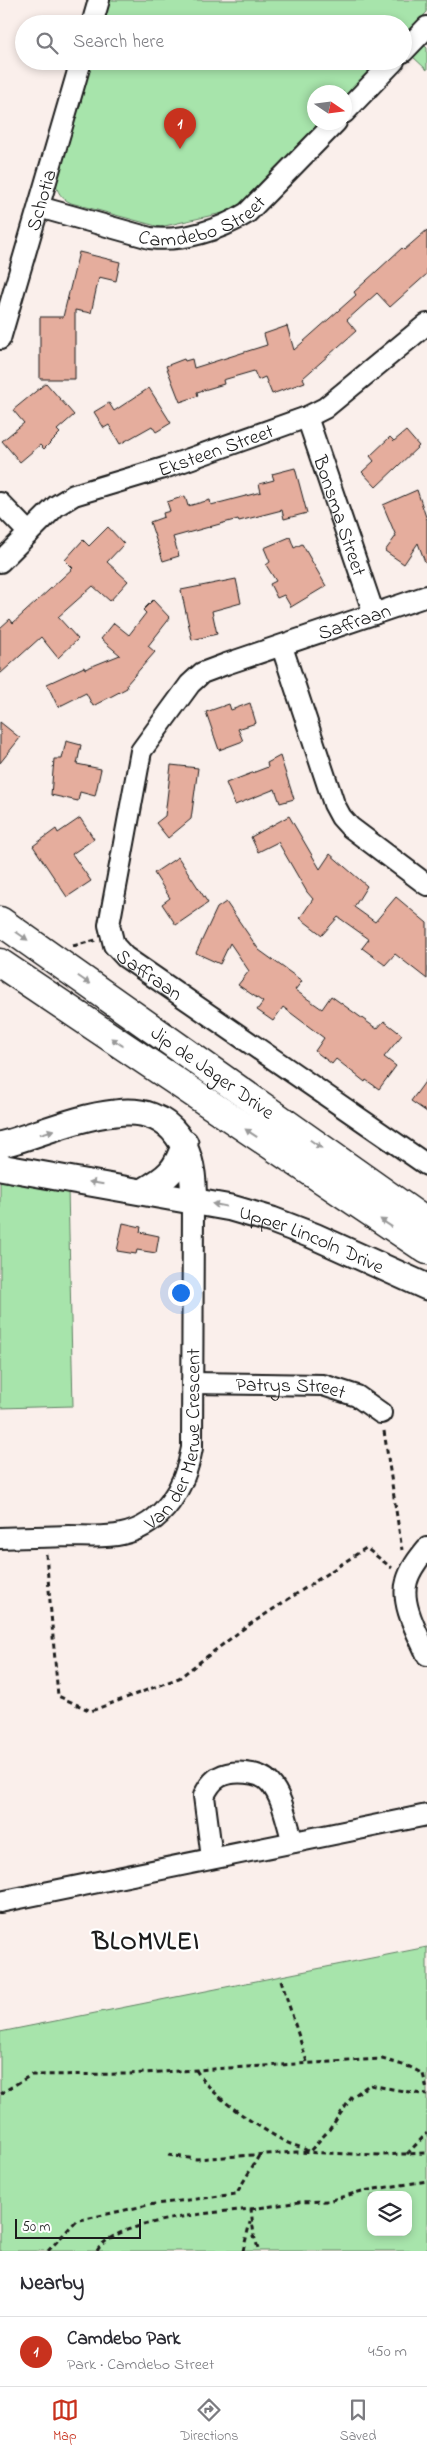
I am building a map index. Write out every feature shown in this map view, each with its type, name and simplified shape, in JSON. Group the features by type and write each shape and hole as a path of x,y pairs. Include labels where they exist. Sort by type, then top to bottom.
{"main road":[{"name":"Jip de Jager Drive","path":"0,921 427,1223"},
{"name":"Jip de Jager Drive","path":"0,963 427,1250"}],"street":[{"path":"95,15 99,0"},
{"path":"412,43 427,27"},
{"name":"Schotia","path":"0,339 78,70"},
{"path":"352,105 385,70"},
{"name":"Camdebo Street","path":"39,207 150,238 167,240 182,238 233,222 247,213 328,130"},
{"name":"Eksteen Street","path":"0,562 56,506 74,496 164,468 308,417 338,399 427,324"},
{"name":"Bonsma Street","path":"308,417 374,614"},
{"path":"0,503 29,533"},
{"name":"Saffraan","path":"427,596 202,673 190,684 145,745 138,760 110,912 111,935 114,945 125,957 427,1165"},
{"path":"282,647 334,804 341,817 350,827 427,885"},
{"path":"0,1145 95,1117 137,1112 157,1119 173,1129 184,1143 189,1154 194,1185 193,1201"},
{"path":"144,1192 172,1172 179,1161 184,1143"},
{"name":"Upper Lincoln Drive","path":"0,1167 231,1208 272,1220 427,1287"},
{"name":"Van der Merwe Crescent","path":"0,1538 122,1534 142,1527 164,1510 180,1488 190,1462 192,1434 193,1201"},
{"name":"Patrys Street","path":"192,1383 324,1385 357,1396 381,1413"},
{"path":"427,1548 407,1579 405,1591 420,1616 427,1655"},
{"path":"212,1858 204,1796 217,1778 229,1774 243,1773 262,1777 270,1782 276,1792 293,1842"},
{"path":"0,1902 427,1815"}],"path":[{"path":"71,947 111,935"},
{"path":"381,1413 407,1579"},
{"path":"44,1537 58,1696 91,1711 179,1678 243,1629 366,1548 407,1579"},
{"path":"281,1980 307,2062"},
{"path":"0,2094 31,2075 128,2074 382,2059 425,2075 427,2089"},
{"path":"196,2070 203,2082 245,2116 286,2142 302,2146 309,2152"},
{"path":"309,2152 329,2130 352,2097 369,2085 427,2095"},
{"path":"408,2154 427,2133"},
{"path":"168,2155 196,2159 260,2153 309,2152 381,2155 427,2153"},
{"path":"48,2251 76,2221 148,2205 236,2194 260,2153"},
{"path":"97,2251 100,2245 113,2236 141,2226 190,2215 300,2202 328,2202 362,2191 427,2181"},
{"path":"243,2251 251,2219 251,2209"},
{"path":"251,2219 259,2251"}],"green space":[{"path":"106,0 427,0 427,12 412,28 412,15 102,15"},
{"path":"422,43 427,48 427,70 412,56"},
{"path":"86,70 371,70 352,91 352,85 307,85 307,130 314,130 245,202 227,212 160,227 71,203 62,197 55,181"},
{"path":"0,1180 68,1189 73,1406 0,1408"},
{"path":"427,1947 427,2251 0,2251 0,2032"}],"building":[{"path":"427,230 427,274 390,307 377,293 347,320 356,331 303,378 305,382 272,394 265,377 258,380 254,371 223,380 224,384 197,392 198,396 180,402 166,366 184,359 185,361 192,359 194,368 267,345 264,334 287,326 294,350 356,295 354,292 402,248 404,250"},
{"path":"79,252 120,262 116,281 99,277 91,313 75,310 75,379 40,379 40,317 63,317"},
{"path":"46,383 74,415 57,430 60,433 44,449 40,445 20,462 2,441 24,423 13,410"},
{"path":"149,388 171,423 156,432 152,426 120,444 109,425 104,428 94,412 109,403 114,411"},
{"path":"406,431 419,446 376,487 362,472 374,461 370,456 390,437 394,441"},
{"path":"295,468 307,513 284,519 282,510 239,521 238,519 173,537 179,556 163,561 150,522 164,517 163,513 170,511 167,502 185,496 188,506 210,500 211,505 261,492 259,484 274,480 272,474"},
{"path":"417,490 427,520 427,562 425,562 418,543 404,564 385,551 396,536 383,505"},
{"path":"108,527 124,544 107,562 128,581 110,601 93,586 58,617 78,639 58,658 41,637 0,674 0,628 10,619 13,623 73,568 65,560 83,540 89,546"},
{"path":"290,537 294,548 302,544 326,586 291,607 284,595 277,598 270,584 276,581 266,565 270,562 264,548"},
{"path":"236,579 241,603 212,611 217,634 192,640 181,590"},
{"path":"153,600 170,618 148,646 155,652 126,685 127,688 93,706 86,693 58,707 47,684 84,667 85,669 120,655 101,639 114,623 129,635 146,613 143,610"},
{"path":"250,703 256,723 238,729 243,741 219,750 206,712 229,704 231,710"},
{"path":"0,722 20,738 0,763"},
{"path":"66,741 81,745 77,764 101,769 95,796 80,792 78,801 51,795 54,759 62,759"},
{"path":"280,756 294,799 280,803 275,789 235,805 226,783 268,767 267,763"},
{"path":"171,765 198,768 191,819 168,838 156,823 165,816"},
{"path":"289,816 320,869 330,854 367,886 354,907 375,922 396,897 427,923 427,979 395,954 385,965 362,948 369,939 338,917 322,935 300,918 313,899 278,842 258,852 251,837"},
{"path":"80,818 94,839 72,854 91,881 67,897 33,846 56,829 58,833"},
{"path":"178,857 208,903 176,925 162,904 170,898 154,873"},
{"path":"226,902 259,950 302,981 295,990 322,1009 331,996 377,1029 384,1021 402,1035 384,1057 396,1066 379,1089 366,1080 365,1082 336,1059 332,1064 315,1051 324,1038 283,1007 273,1021 257,1010 263,1002 238,985 249,971 230,943 220,964 196,953 217,908"},
{"path":"427,1079 427,1112 411,1101"},
{"path":"123,1223 141,1227 140,1232 159,1236 156,1253 137,1250 136,1254 117,1251"}],"place":[{"name":"Camdebo Park","path":"180,149"}],"district":[{"name":"BLOMVLEI","path":"146,1940"}]}
